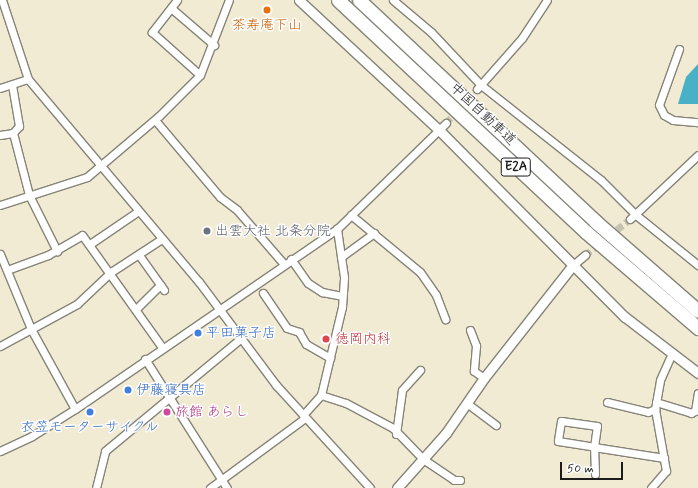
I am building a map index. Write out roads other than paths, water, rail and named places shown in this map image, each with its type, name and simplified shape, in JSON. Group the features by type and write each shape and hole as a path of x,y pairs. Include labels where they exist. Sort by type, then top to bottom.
{"highway":[{"name":"中国自動車道","path":"338,0 586,232 698,328"},
{"name":"中国自動車道","path":"359,0 596,222 698,310"}],"street":[{"path":"2,0 28,80 219,309 304,417 370,488"},
{"path":"177,0 152,32 200,75"},
{"path":"0,205 87,177 155,120 200,75 214,45 229,0"},
{"path":"299,0 443,127 573,265 625,317 698,373"},
{"path":"393,0 431,32 479,87 601,180 633,217 698,265"},
{"path":"479,87 522,38 547,0"},
{"path":"171,8 214,45"},
{"path":"680,49 659,105 664,115 673,120 698,122"},
{"path":"0,88 28,80"},
{"path":"0,135 13,133 18,126 12,84"},
{"path":"155,120 220,197 237,210 284,264"},
{"path":"0,451 32,436 75,409 162,347 337,229 443,127"},
{"path":"13,133 29,195 57,251"},
{"path":"633,217 698,155"},
{"path":"90,244 137,212"},
{"path":"351,215 420,272 436,295 445,319"},
{"path":"210,488 304,417 321,395 342,296 341,257 337,229"},
{"path":"341,257 374,233"},
{"path":"7,270 57,251 82,235 137,308 162,347"},
{"path":"0,344 77,304 111,272 160,240"},
{"path":"0,254 31,329 75,409"},
{"path":"137,308 162,288 139,255"},
{"path":"397,488 468,404 484,378 573,265 585,255"},
{"path":"291,259 314,287 342,296"},
{"path":"263,293 287,328 300,332 306,344 330,358"},
{"path":"470,330 476,346 474,371 484,378"},
{"path":"96,488 105,450 168,396 242,338"},
{"path":"651,488 666,471 656,406 660,380 672,353"},
{"path":"145,359 227,488"},
{"path":"396,434 402,390 420,370"},
{"path":"607,402 648,412 656,406 691,413 695,411 698,393"},
{"path":"321,395 346,403 393,428 396,434 423,459 454,480 460,480"},
{"path":"468,404 496,425"},
{"path":"595,474 594,447 597,426 561,420 558,442 594,447 664,458"}],"water":[{"path":"698,64 698,104 678,104 686,77"}],"tunnel":[{"path":"446,123 477,89"},
{"path":"609,236 630,219"},
{"path":"585,255 601,243"}],"place":[{"name":"茶寿庵下山","path":"267,10"},
{"name":"出雲大社 北条分院","path":"207,231"},
{"name":"平田菓子店","path":"198,333"},
{"name":"徳岡内科","path":"326,339"},
{"name":"伊藤寝具店","path":"128,390"},
{"name":"衣笠モーターサイクル","path":"90,412"},
{"name":"旅館 あらし","path":"167,412"}]}
